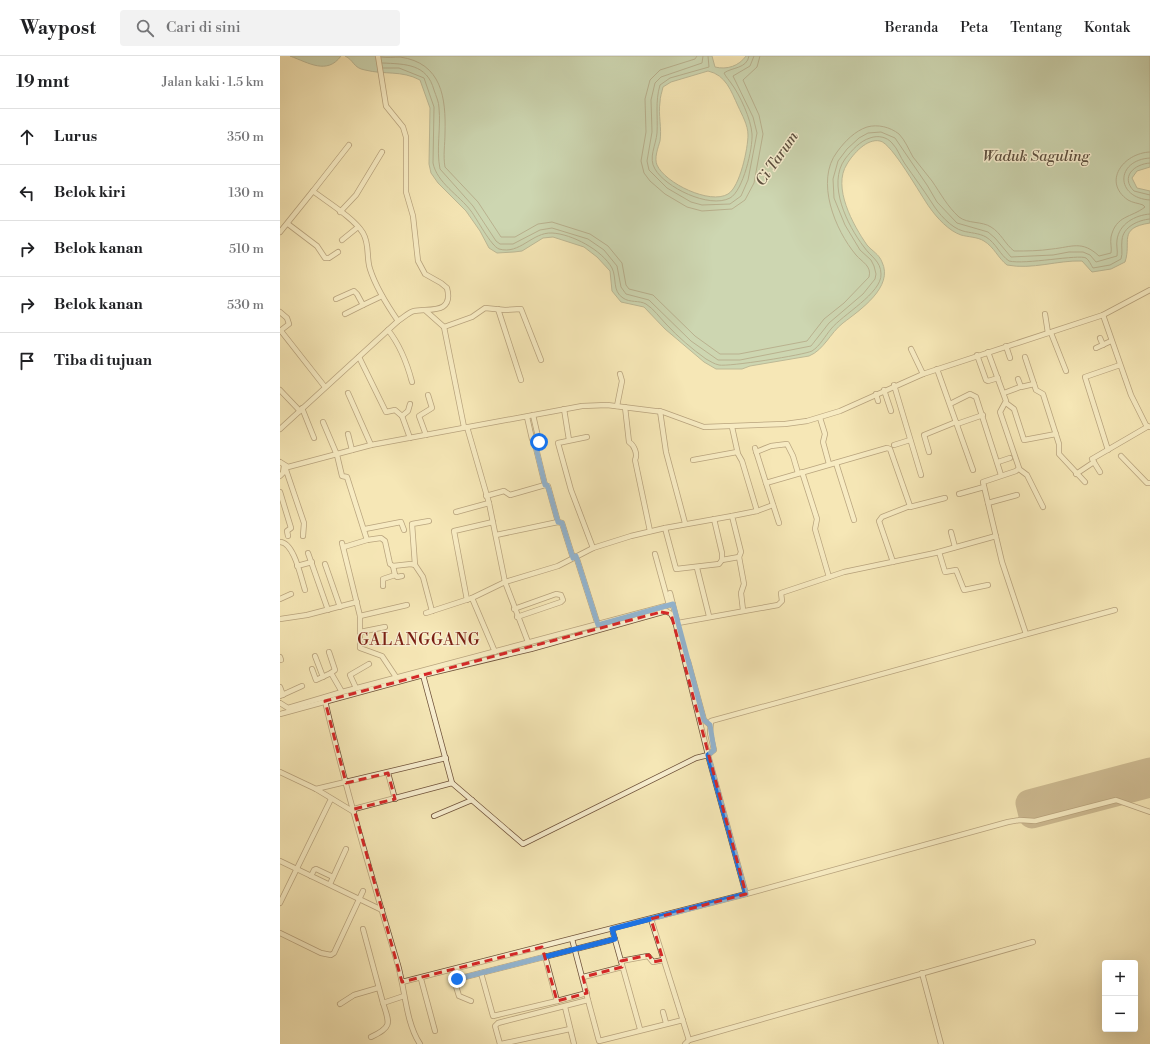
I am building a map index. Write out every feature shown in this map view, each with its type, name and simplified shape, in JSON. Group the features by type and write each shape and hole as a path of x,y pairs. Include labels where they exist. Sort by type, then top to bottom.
{"street":[{"path":"280,429 398,321 414,311 426,311 444,306 448,298 448,291 443,284 425,274 418,261 413,216 406,192 406,137 403,127 386,106 378,56"},
{"path":"280,232 288,224 349,144"},
{"path":"340,212 356,195 382,152"},
{"path":"313,191 358,227 367,242 370,270 382,296 398,321"},
{"path":"288,224 317,246 326,258 329,258 338,252"},
{"path":"342,240 358,227"},
{"path":"283,465 337,455 371,445 582,406 617,406 660,411 704,427 785,424 820,418 847,408 894,385 923,374 977,355 1103,315 1150,290"},
{"path":"336,299 354,291 363,305"},
{"path":"345,314 382,296"},
{"path":"444,327 472,317 485,308 498,310 522,310 541,360"},
{"path":"498,310 521,380"},
{"path":"426,311 444,327 466,427 489,503 506,582 514,609 528,642"},
{"path":"280,312 287,318 289,324 280,331 325,387"},
{"path":"1045,314 1050,333 1066,371"},
{"path":"1100,472 1092,459 1149,427 1131,395 1103,315"},
{"path":"388,330 397,341 409,370 412,382"},
{"path":"1100,338 1103,345"},
{"path":"1096,348 1111,341"},
{"path":"1006,346 1010,358"},
{"path":"911,349 923,374"},
{"path":"988,352 1004,393 1006,403 1014,409 1024,440 1056,434"},
{"path":"977,355 987,381 998,378"},
{"path":"359,358 386,412 396,410 402,416 410,438"},
{"path":"1025,358 1036,390 1043,394 1059,444 1059,454 1076,474 1086,482"},
{"path":"1108,450 1085,377 1120,365"},
{"path":"937,369 973,470"},
{"path":"617,406 622,381 620,374"},
{"path":"1018,379 1020,387"},
{"path":"1004,393 1034,384"},
{"path":"894,385 921,475"},
{"path":"280,390 301,409 314,438"},
{"path":"884,390 891,411"},
{"path":"348,393 371,445"},
{"path":"876,394 878,401"},
{"path":"950,404 973,394 978,400 1001,475"},
{"path":"426,435 419,416 432,408 428,395"},
{"path":"1006,403 1000,412 1019,468 1027,475 1043,507"},
{"path":"402,416 408,411 410,404"},
{"path":"625,407 629,442 633,445 636,456 635,460 650,532"},
{"path":"564,409 569,440"},
{"path":"660,411 666,452 685,523"},
{"path":"533,415 539,441 535,444 545,485 547,485 549,490 558,522"},
{"path":"929,452 924,435 983,415"},
{"path":"527,417 532,439"},
{"path":"820,418 825,434 823,442 829,464"},
{"path":"323,422 337,455 342,476 347,478 367,540"},
{"path":"732,427 737,452 742,461 757,511"},
{"path":"348,434 352,450"},
{"path":"587,437 569,440 558,444 571,490 593,548"},
{"path":"894,445 910,440"},
{"path":"779,523 756,450 787,444 800,473 817,519 815,529 829,577"},
{"path":"766,483 887,448 890,449 910,507"},
{"path":"693,460 737,452"},
{"path":"1121,456 1147,483 1150,483"},
{"path":"998,462 1010,458"},
{"path":"1076,474 1094,462"},
{"path":"836,463 854,520"},
{"path":"280,476 283,473 283,465"},
{"path":"283,465 304,524 303,536"},
{"path":"1019,468 984,480 984,487 1008,581 1026,634"},
{"path":"486,496 504,491 510,495 545,485"},
{"path":"959,494 984,487"},
{"path":"280,492 282,506 291,528 287,531 288,536"},
{"path":"988,503 1017,495"},
{"path":"892,562 880,519 910,507 945,498"},
{"path":"456,512 489,503"},
{"path":"426,614 469,599 506,582 558,566 593,548 685,523 732,516 773,506"},
{"path":"732,516 741,552 739,557 744,584 741,593 743,610"},
{"path":"714,519 722,553 722,560"},
{"path":"415,566 412,524 429,521"},
{"path":"364,529 401,522 404,530"},
{"path":"493,522 454,531 469,599 495,652"},
{"path":"496,535 558,522 562,523 598,625"},
{"path":"665,528 675,568 697,568 719,564 722,560 739,557"},
{"path":"951,532 955,547"},
{"path":"678,623 709,616 779,605 782,602 781,593 829,577 939,552 996,536"},
{"path":"395,575 394,566 390,564 384,539 367,540 343,545 360,616 361,649 379,654 384,658 396,677"},
{"path":"280,542 286,543 291,549 305,590"},
{"path":"939,552 945,572 956,570 964,590 988,585"},
{"path":"308,553 328,610"},
{"path":"655,554 678,623 704,720 710,725"},
{"path":"297,566 312,562"},
{"path":"325,564 340,607"},
{"path":"394,566 411,564 415,566 424,577 432,611"},
{"path":"697,568 709,616"},
{"path":"383,586 383,579 395,575 397,577 402,576"},
{"path":"670,593 671,604"},
{"path":"280,599 291,594"},
{"path":"514,609 556,594 561,595 563,600 517,617"},
{"path":"280,619 328,610 357,602"},
{"path":"280,703 288,708 396,677 598,625 671,604"},
{"path":"360,616 407,605"},
{"path":"423,675 452,783 524,844 696,758 708,755 714,750 710,725 711,721 715,719 1115,610"},
{"path":"280,714 423,675 531,649 666,611 671,614 675,621 708,755 746,894"},
{"path":"360,632 385,627"},
{"path":"312,669 316,680 335,670 329,652"},
{"path":"315,656 323,677"},
{"path":"356,688 350,676 369,664"},
{"path":"331,673 342,692"},
{"path":"280,687 281,695 302,686"},
{"path":"325,701 346,783 402,982 404,996 420,1044"},
{"path":"316,789 446,758"},
{"path":"280,772 316,789 331,799 354,810 452,783"},
{"path":"388,773 395,799"},
{"path":"280,903 331,799"},
{"path":"434,816 472,800"},
{"path":"402,982 421,979 746,894 1008,822 1020,820 1035,821 1116,800 1150,812"},
{"path":"330,884 346,849"},
{"path":"280,861 382,910"},
{"path":"311,876 315,869 333,877"},
{"path":"280,933 329,956 334,952 364,890"},
{"path":"651,919 689,1040"},
{"path":"363,929 378,988 389,1022 384,1031 371,1037"},
{"path":"612,929 640,1030"},
{"path":"572,939 599,1040 683,1020"},
{"path":"471,1001 459,996 455,982 459,979 615,939"},
{"path":"685,1044 689,1040 1033,942"},
{"path":"544,956 557,1001"},
{"path":"621,961 648,956 652,962 663,960"},
{"path":"583,977 622,967"},
{"path":"481,973 494,1016 587,993"},
{"path":"922,973 941,1044"},
{"path":"421,979 436,1031"},
{"path":"340,1004 354,995 378,988"},
{"path":"383,1003 404,996"},
{"path":"570,1029 500,1044 495,1026 498,1023 588,1000"},
{"path":"565,1007 574,1044"},
{"path":"663,1012 666,1023"}],"highlighted area":[{"path":"661,612 671,614 746,894 651,919 663,960 653,962 649,955 621,961 622,967 583,977 587,993 557,1001 542,947 402,982 354,809 395,799 388,773 346,783 325,701"}],"water":[{"path":"290,56 341,56 336,62 330,65 317,66"},
{"name":"Waduk Saguling","path":"345,56 712,56 715,67 724,68 736,65 746,56 1150,56 1150,167 1137,171 1132,178 1137,188 1150,191 1150,223 1133,228 1129,232 1125,262 1111,269 1092,272 1082,261 1035,266 1007,265 991,246 984,241 961,235 944,224 930,208 892,151 880,141 870,142 865,144 847,164 843,173 842,184 846,206 856,227 867,245 881,259 884,271 883,280 879,289 866,305 838,327 819,350 809,356 750,366 742,369 716,369 704,362 665,329 644,307 621,302 612,291 610,271 597,257 584,247 553,237 543,238 522,251 497,253 489,248 480,231 466,211 438,183 431,173 429,164 430,108 420,80 406,75 361,69","holes":["708,71 724,80 730,89 744,120 748,135 747,149 740,176 732,190 728,194 720,197 710,197 678,185 662,172 657,165 656,159 660,141 660,98 663,87 671,82"]}],"runway":[{"path":"1150,771 1029,803 1032,815 1150,784"}],"district":[{"name":"GALANGGANG","path":"419,640"}],"route":[{"path":"457,979 615,939 612,929 746,894 708,755 714,750 710,733 710,725 704,720 673,604 598,625 576,556 573,558 562,523 561,521 558,522 555,507 547,485 545,485 535,444 539,442"}],"water label":[{"name":"Ci Tarum","path":"777,159"}]}
